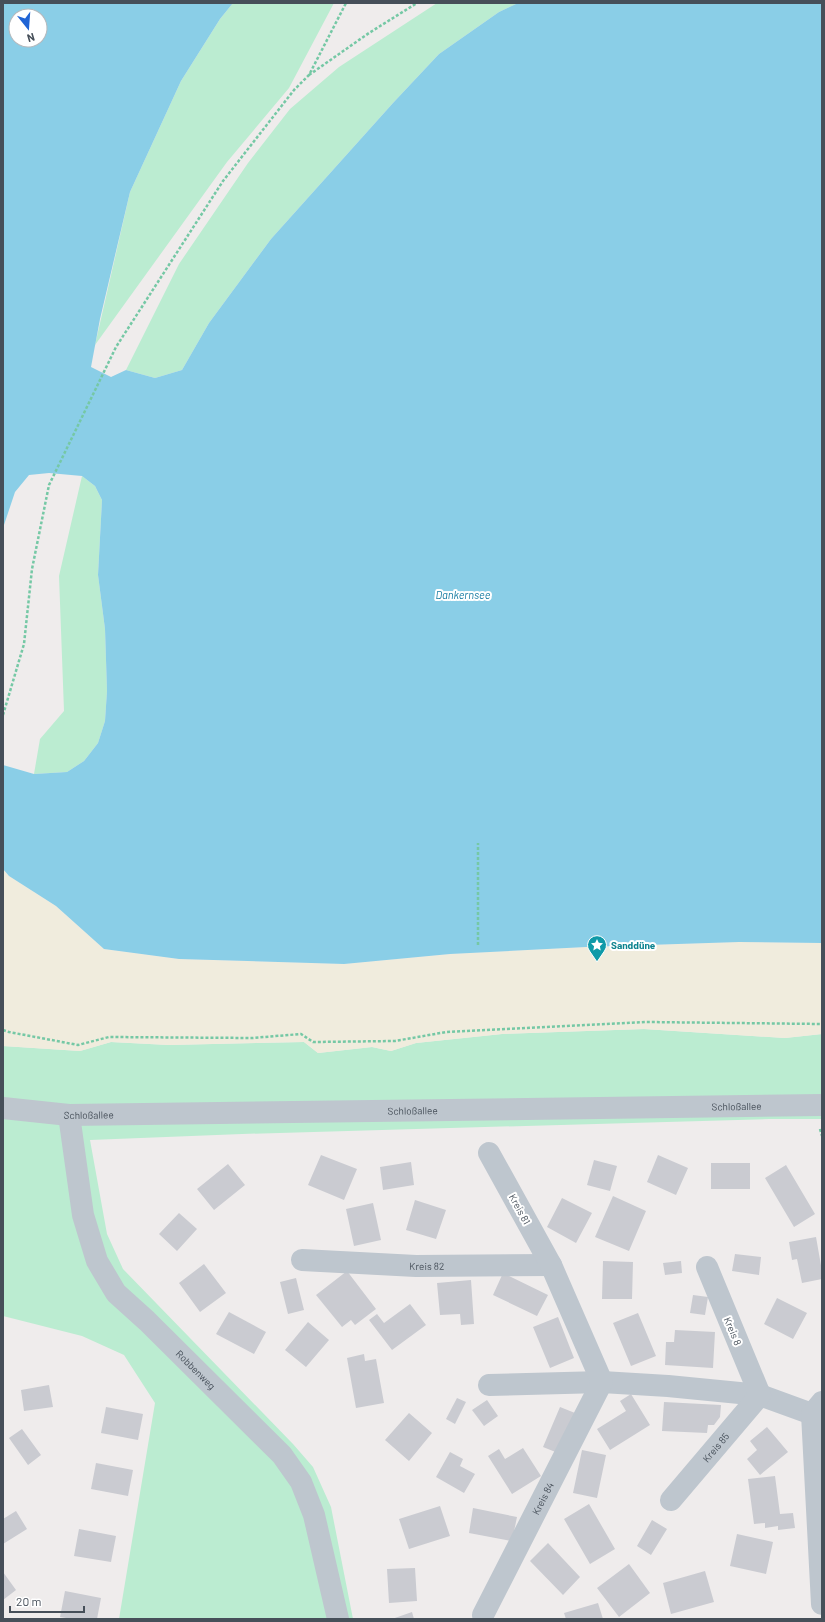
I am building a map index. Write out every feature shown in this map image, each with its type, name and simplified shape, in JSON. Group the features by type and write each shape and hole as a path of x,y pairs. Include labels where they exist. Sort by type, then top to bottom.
{"street":[{"name":"Schloßallee","path":"3,1108 69,1115 822,1105"},
{"name":"Robbenweg","path":"69,1115 83,1215 97,1261 116,1293 147,1321 282,1455 301,1482 314,1515 338,1619"},
{"name":"Kreis 81","path":"489,1153 551,1265 602,1382"},
{"name":"Kreis 82","path":"302,1260 416,1266 551,1265"},
{"name":"Kreis 8","path":"706,1267 760,1395"},
{"path":"489,1385 602,1382 668,1386 760,1395 817,1408 822,1604"},
{"name":"Kreis 84","path":"483,1615 602,1382"},
{"name":"Kreis 85","path":"671,1500 760,1395"}],"path":[{"path":"308,76 346,3"},
{"path":"3,715 24,644 32,569 49,485 116,347 223,182 294,90 308,76 369,33 417,3"},
{"path":"478,843 478,945"},
{"path":"3,1030 78,1045 109,1037 252,1038 301,1034 313,1042 394,1041 446,1032 646,1022 822,1024"}],"green space":[{"path":"233,3 334,3 289,88 227,162 95,345 130,192 181,81 220,19"},
{"path":"437,3 518,3 499,12 439,54 393,103 271,239 209,323 182,370 155,378 126,370 179,264 248,163 290,109 339,67"},
{"path":"82,476 95,486 102,500 98,575 105,629 107,691 105,721 98,743 84,761 67,772 34,774 40,739 64,711 59,576"},
{"path":"644,1029 785,1038 822,1034 822,1119 769,1119 242,1134 90,1140 107,1234 123,1269 293,1444 313,1467 331,1507 353,1619 119,1619 155,1403 124,1355 82,1336 3,1316 3,1046 80,1051 111,1042 169,1045 304,1042 318,1053 372,1047 391,1051 416,1043 502,1034"}],"sand":[{"name":"Sanddüne","path":"3,869 9,876 56,906 104,949 179,959 344,964 450,954 586,947 739,942 822,943 822,1034 785,1038 644,1029 502,1034 416,1043 391,1051 372,1047 318,1053 304,1042 169,1045 111,1042 80,1051 3,1046"}],"water":[{"name":"Dankernsee","path":"3,3 233,3 220,19 181,81 130,192 100,319 91,367 111,377 126,370 155,378 182,370 209,323 271,239 439,54 499,12 518,3 822,3 822,943 739,942 586,947 450,954 344,964 179,959 104,949 56,906 9,876 3,869 3,765 34,774 67,772 84,761 98,743 105,721 107,691 105,629 98,575 102,500 95,486 82,476 49,473 29,475 15,492 3,528"}],"building":[{"path":"321,1155 357,1169 344,1200 308,1185"},
{"path":"658,1155 688,1168 676,1195 647,1182"},
{"path":"594,1160 617,1166 610,1191 587,1185"},
{"path":"411,1162 414,1185 383,1190 380,1167"},
{"path":"711,1163 750,1163 750,1189 711,1189"},
{"path":"228,1164 245,1185 214,1210 197,1189"},
{"path":"786,1165 815,1214 794,1227 765,1178"},
{"path":"613,1196 646,1211 629,1251 595,1237"},
{"path":"562,1198 592,1213 576,1243 547,1227"},
{"path":"415,1200 446,1210 436,1239 406,1230"},
{"path":"373,1203 381,1240 354,1246 346,1209"},
{"path":"179,1213 197,1229 177,1251 159,1234"},
{"path":"816,1237 822,1279 802,1283 797,1259 792,1260 789,1242"},
{"path":"735,1254 761,1257 759,1275 732,1271"},
{"path":"603,1261 633,1262 632,1299 602,1299"},
{"path":"681,1261 682,1273 665,1275 663,1263"},
{"path":"204,1264 226,1293 200,1312 179,1283"},
{"path":"347,1271 376,1309 355,1325 351,1320 342,1327 316,1295"},
{"path":"503,1273 548,1295 537,1316 493,1295"},
{"path":"296,1278 304,1310 288,1314 280,1282"},
{"path":"471,1280 474,1324 461,1325 460,1314 440,1315 437,1283"},
{"path":"693,1295 708,1297 705,1315 690,1313"},
{"path":"777,1298 807,1313 793,1339 764,1324"},
{"path":"410,1304 426,1325 392,1350 369,1320 377,1314 384,1323"},
{"path":"229,1312 266,1332 254,1354 216,1334"},
{"path":"638,1313 656,1356 631,1366 613,1323"},
{"path":"558,1317 574,1358 550,1368 533,1327"},
{"path":"308,1322 329,1340 306,1367 285,1350"},
{"path":"675,1330 715,1332 713,1368 665,1365 666,1342 674,1342"},
{"path":"364,1354 365,1361 376,1359 384,1403 356,1408 347,1358"},
{"path":"49,1385 53,1407 24,1411 21,1390"},
{"path":"631,1394 650,1425 610,1450 597,1429 626,1411 620,1401"},
{"path":"457,1398 466,1402 455,1424 446,1419"},
{"path":"487,1400 498,1416 484,1426 472,1410"},
{"path":"664,1402 721,1405 720,1417 714,1425 708,1425 707,1433 662,1431"},
{"path":"106,1407 143,1414 138,1440 101,1433"},
{"path":"560,1407 575,1413 558,1453 543,1447"},
{"path":"409,1413 432,1433 409,1461 385,1440"},
{"path":"767,1427 788,1452 760,1475 747,1459 757,1450 750,1441"},
{"path":"22,1429 41,1455 28,1465 9,1438"},
{"path":"523,1448 541,1476 512,1494 488,1456 499,1449 505,1459"},
{"path":"582,1450 606,1455 597,1498 573,1493"},
{"path":"450,1452 463,1459 460,1466 475,1474 464,1493 436,1477"},
{"path":"96,1463 133,1470 128,1496 91,1489"},
{"path":"775,1476 780,1514 793,1513 795,1528 778,1530 778,1526 765,1528 765,1523 754,1524 748,1479"},
{"path":"589,1504 615,1549 590,1564 564,1519"},
{"path":"440,1506 450,1536 409,1549 399,1519"},
{"path":"473,1508 517,1517 512,1541 469,1533"},
{"path":"16,1511 27,1529 3,1544 3,1519"},
{"path":"652,1520 667,1529 651,1555 637,1546"},
{"path":"79,1529 116,1536 111,1562 74,1556"},
{"path":"737,1534 773,1542 766,1574 730,1566"},
{"path":"548,1543 580,1577 563,1595 530,1561"},
{"path":"629,1564 650,1593 619,1617 597,1588"},
{"path":"415,1568 417,1601 389,1603 387,1569"},
{"path":"705,1571 714,1602 671,1614 663,1583"},
{"path":"3,1572 16,1590 3,1600"},
{"path":"65,1591 101,1598 97,1619 72,1619 60,1617"},
{"path":"598,1603 603,1619 566,1619 564,1613"},
{"path":"412,1612 414,1619 392,1619"}],"place":[{"name":"Sanddüne","path":"597,962"}]}
